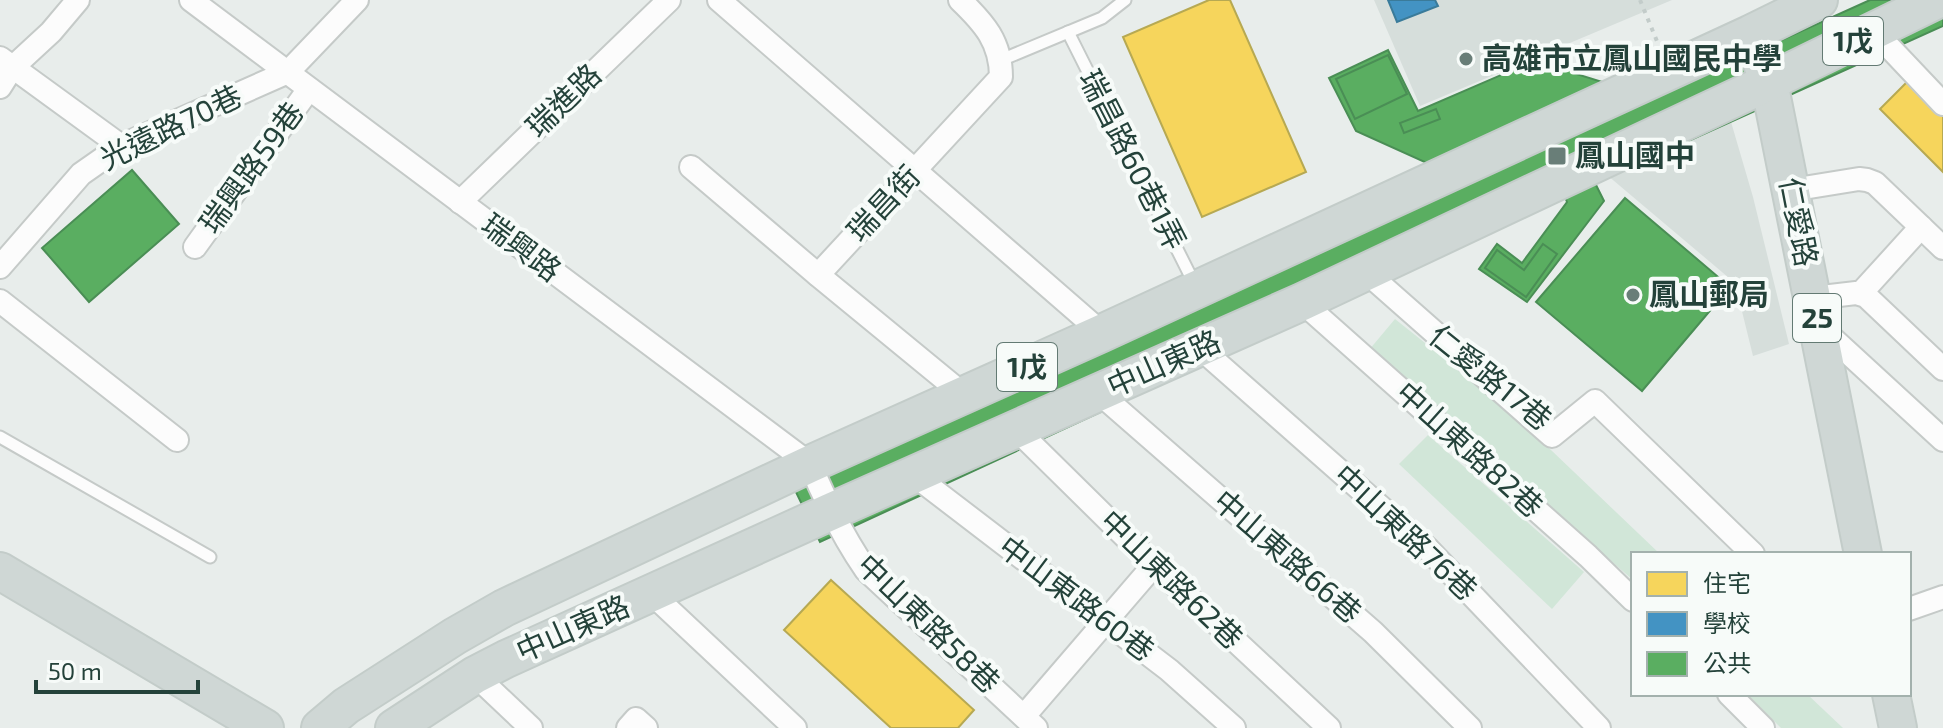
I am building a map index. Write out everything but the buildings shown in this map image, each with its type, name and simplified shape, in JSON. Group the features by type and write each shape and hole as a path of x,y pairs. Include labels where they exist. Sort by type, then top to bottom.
{"main road":[{"name":"中山東路","path":"320,728 346,706 504,608 1819,0"},
{"name":"中山東路","path":"394,728 475,675 506,659 1302,302 1937,0"},
{"name":"仁愛路","path":"1750,34 1769,82 1863,552"},
{"path":"0,571 265,728"},
{"path":"1891,696 1898,728"}],"street":[{"path":"0,87 6,63 51,32 78,0"},
{"name":"瑞興路","path":"191,0 810,464"},
{"path":"288,72 357,0"},
{"name":"瑞進路","path":"460,202 669,0"},
{"path":"719,0 1102,333"},
{"path":"960,0 983,22 1001,60"},
{"path":"1873,30 1943,104"},
{"name":"瑞昌街","path":"818,275 1001,77 1001,60"},
{"path":"6,63 121,146"},
{"name":"光遠路70巷","path":"0,267 81,174 121,146 288,72"},
{"name":"瑞興路59巷","path":"195,247 309,89"},
{"path":"691,167 964,395"},
{"path":"1791,190 1859,179 1875,183 1943,248"},
{"path":"1921,227 1861,293 1816,312 1943,440"},
{"name":"仁愛路17巷","path":"1366,272 1552,436 1595,401 1751,552"},
{"path":"1861,293 1943,369"},
{"path":"0,301 177,440"},
{"name":"中山東路82巷","path":"1302,302 1588,556 1631,598"},
{"name":"中山東路76巷","path":"1200,348 1427,548 1599,728"},
{"name":"中山東路66巷","path":"1099,393 1373,632 1470,728"},
{"name":"中山東路62巷","path":"1016,429 1154,565 1329,728"},
{"path":"810,464 830,512"},
{"name":"中山東路60巷","path":"914,475 1169,670 1234,728"},
{"name":"中山東路58巷","path":"830,512 866,570 1030,722"},
{"path":"1030,722 1154,565"},
{"path":"651,593 795,728"},
{"path":"1911,608 1943,597"},
{"path":"475,675 531,728"},
{"path":"1731,696 1763,728"},
{"path":"628,728 636,719 646,728"}],"lane":[{"path":"1001,60 1102,18 1125,0"},
{"name":"瑞昌路60巷1弄","path":"1068,32 1197,288"},
{"path":"0,437 210,557"}],"path":[{"path":"1640,0 1670,70"}],"shaded area":[{"name":"高雄市立鳳山國民中學","path":"1374,0 1672,0 1420,106"},
{"path":"1729,115 1753,197 1789,344 1753,356 1735,283 1607,175"}],"green space":[{"path":"1395,319 1509,410 1658,552 1631,552 1631,578 1369,350"},
{"path":"1428,435 1584,572 1552,609 1399,464"},
{"path":"1749,696 1809,696 1843,728 1781,728"}],"place":[{"name":"高雄市立鳳山國民中學","path":"1466,59"},
{"name":"鳳山國中","path":"1557,156"},
{"name":"鳳山郵局","path":"1633,295"}]}
